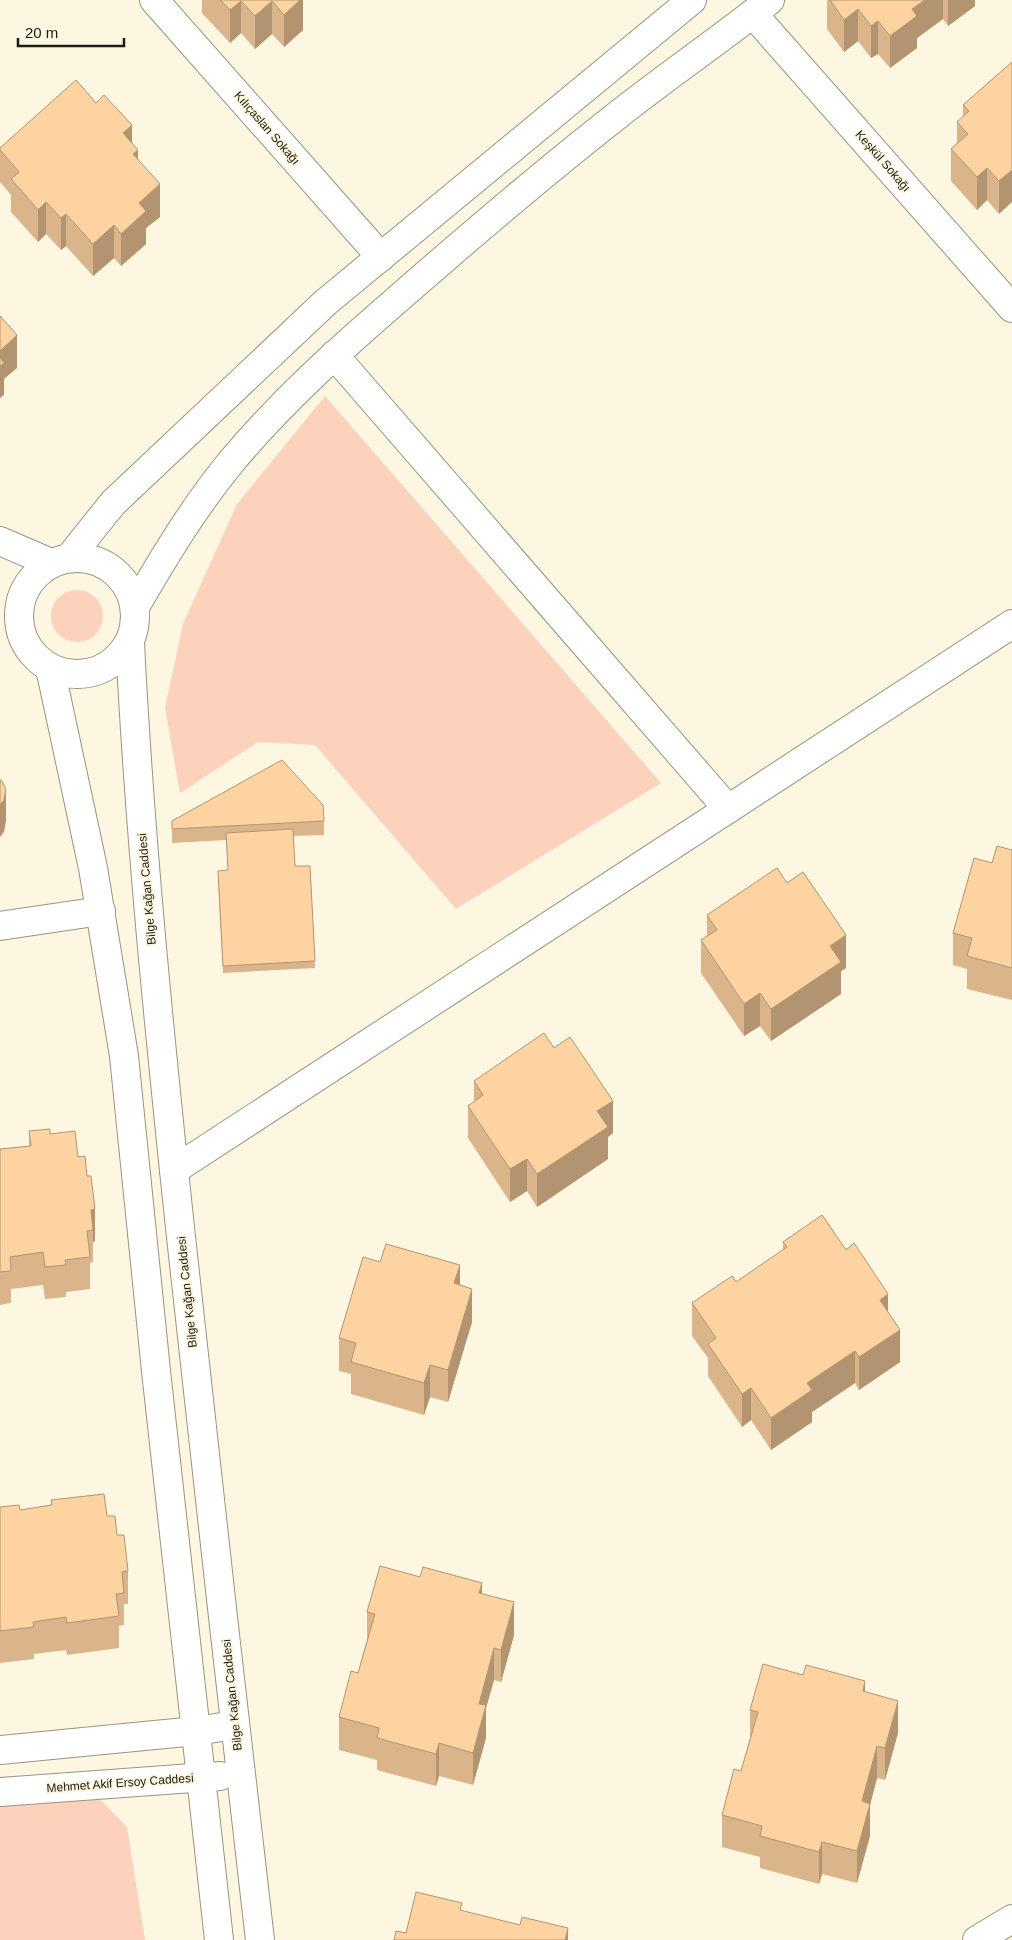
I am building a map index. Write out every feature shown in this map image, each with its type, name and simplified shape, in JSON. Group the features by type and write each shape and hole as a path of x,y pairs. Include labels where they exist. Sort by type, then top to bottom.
{"street":[{"name":"Kılıçaslan Sokağı","path":"154,0 381,257"},
{"path":"25,642 20,625 20,606 25,589 36,574 60,561 113,503 326,302 692,0"},
{"path":"135,607 164,557 195,510 229,464 269,418 334,355 530,185 616,116 762,7"},
{"name":"Keşkül Sokağı","path":"762,7 1012,308"},
{"path":"334,355 728,809"},
{"path":"0,541 60,561 87,558 105,564 119,574 130,590 135,607 135,626 130,643 119,658 103,669 86,674 68,674 50,668 36,657 25,642 0,624"},
{"path":"174,1170 1012,624"},
{"name":"Bilge Kağan Caddesi","path":"130,643 136,770 160,1033 260,1940"},
{"path":"50,668 73,768 101,911 124,1056 156,1371 219,1940"},
{"path":"0,926 101,911"},
{"path":"0,1750 196,1731 235,1725"},
{"name":"Mehmet Akif Ersoy Caddesi","path":"0,1792 241,1774"},
{"path":"977,1940 1012,1919"}],"shaded area":[{"path":"325,396 661,783 456,909 315,745 258,742 180,793 165,708 183,624 237,504"},
{"path":"72,590 82,590 91,594 99,602 103,616 99,630 91,638 82,642 72,642 63,638 55,630 51,621 51,611 55,602 63,594"},
{"path":"95,1794 127,1827 145,1940 0,1940 0,1803"}],"building":[{"path":"220,0 300,0 284,15 272,1 255,16 241,1 230,10"},
{"path":"830,0 925,0 912,9 917,16 890,36 878,21 871,26 858,9 844,20"},
{"path":"1012,62 1012,170 999,181 987,168 977,177 951,149 968,134 957,122 969,111 963,105"},
{"path":"76,80 96,103 104,95 132,125 123,133 138,150 133,154 160,184 139,203 146,211 121,234 114,225 93,244 66,214 61,218 46,202 38,210 11,179 19,172 0,150"},
{"path":"0,316 17,335 0,351"},
{"path":"0,358 4,363 0,366"},
{"path":"282,760 323,805 324,821 172,829 172,821"},
{"path":"0,780 6,789 4,800 0,805"},
{"path":"293,829 295,866 310,866 315,961 223,966 218,871 228,870 226,833"},
{"path":"997,846 1012,850 1012,968 967,956 972,938 953,933 974,858 992,863"},
{"path":"777,868 787,883 803,872 846,935 830,946 841,962 771,1009 760,993 744,1004 701,940 717,930 707,915"},
{"path":"544,1033 554,1048 570,1037 613,1101 597,1111 608,1127 537,1174 527,1159 510,1169 468,1106 483,1095 474,1081"},
{"path":"50,1129 50,1134 75,1131 78,1157 85,1156 87,1176 91,1176 95,1209 91,1210 93,1230 87,1231 90,1257 65,1260 66,1265 45,1267 43,1252 10,1257 11,1271 0,1272 0,1149 31,1146 29,1131"},
{"path":"822,1215 846,1250 854,1243 888,1294 880,1300 900,1330 859,1357 855,1351 807,1383 812,1390 771,1418 751,1388 742,1394 708,1344 716,1338 692,1303 732,1276 736,1282 787,1247 783,1242"},
{"path":"386,1244 460,1265 454,1283 472,1289 448,1370 430,1365 424,1383 351,1362 356,1343 339,1338 363,1257 380,1262"},
{"path":"104,1494 107,1516 115,1516 117,1535 124,1535 128,1571 122,1572 124,1593 116,1594 119,1616 67,1623 66,1617 33,1622 34,1627 0,1631 0,1507 19,1505 20,1510 52,1505 51,1500"},
{"path":"380,1566 420,1577 423,1567 482,1583 479,1593 514,1602 501,1650 494,1648 479,1704 486,1705 473,1753 439,1743 436,1754 377,1738 379,1728 339,1717 351,1671 358,1673 375,1614 367,1612"},
{"path":"763,1664 803,1675 806,1665 865,1681 863,1691 898,1701 885,1748 877,1746 862,1801 870,1804 857,1851 822,1842 819,1852 760,1836 762,1826 722,1815 734,1769 741,1771 758,1712 750,1710"},
{"path":"416,1892 462,1903 460,1910 520,1925 522,1917 568,1928 565,1940 394,1940 396,1931 406,1933"}]}
